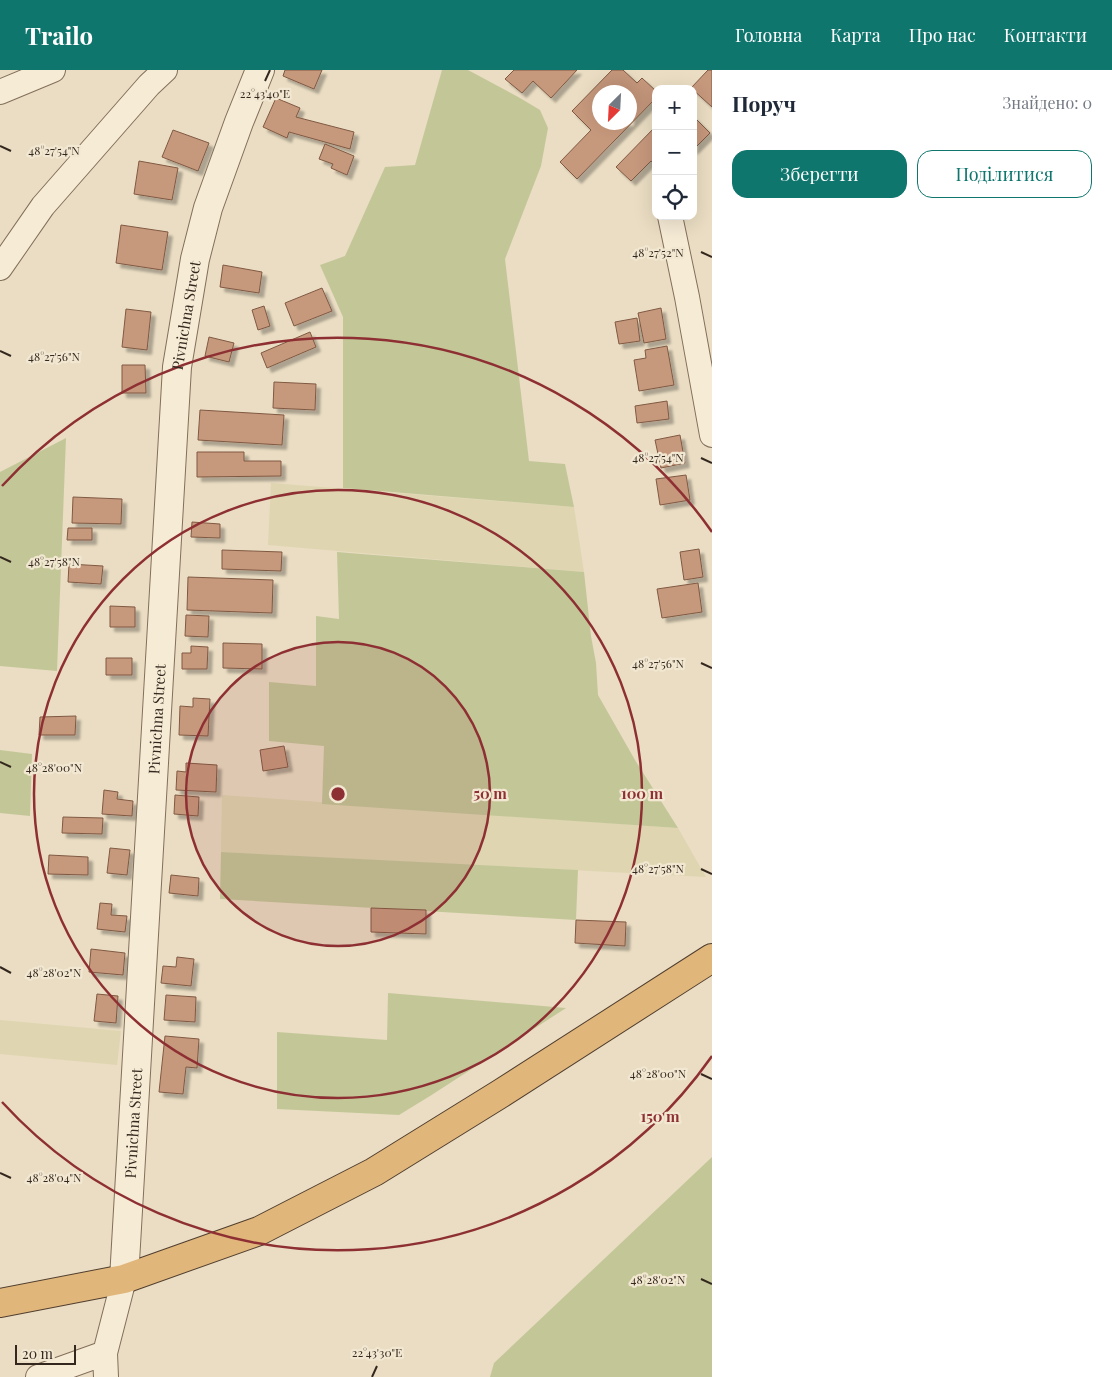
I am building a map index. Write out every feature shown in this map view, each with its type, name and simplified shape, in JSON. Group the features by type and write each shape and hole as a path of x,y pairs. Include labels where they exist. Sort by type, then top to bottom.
{"highway":[{"path":"0,1303 124,1279 259,1231 374,1172 712,958"}],"street":[{"path":"0,92 53,70"},
{"path":"0,268 43,206 149,85 165,70"},
{"name":"Pivnichna Street","path":"106,1377 105,1353 124,1279 177,367 195,259 208,208 260,70"},
{"path":"671,220 688,297 712,435"},
{"path":"38,1377 105,1353"}],"shaded area":[{"path":"271,483 574,507 584,572 268,545"},
{"path":"222,795 678,828 706,877 221,852"},
{"path":"0,1020 121,1031 117,1065 0,1054"}],"green space":[{"path":"442,70 468,70 520,98 540,110 548,128 541,166 505,259 529,461 565,464 574,507 343,488 343,317 320,265 345,256 385,167 415,165"},
{"path":"66,438 57,671 0,666 0,472"},
{"path":"337,552 584,572 596,663 598,695 635,760 678,828 322,804 324,746 269,741 269,682 316,686 316,616 339,619"},
{"path":"0,750 32,754 30,816 0,813"},
{"path":"221,852 578,870 576,920 220,899"},
{"path":"388,993 566,1008 399,1115 277,1109 277,1032 387,1040"},
{"path":"712,1157 712,1377 490,1377 494,1363"}],"building":[{"path":"285,70 322,70 314,89 283,76"},
{"path":"514,70 577,70 551,98 533,81 522,93 505,79"},
{"path":"612,70 623,70 637,83 642,78 652,87 652,102 637,117 637,85 597,85"},
{"path":"708,70 712,70 712,107 697,93 697,85 694,85"},
{"path":"592,90 592,130 625,130 577,179 560,162 591,130 572,111"},
{"path":"276,98 300,108 296,117 354,132 350,149 289,132 287,138 263,127"},
{"path":"697,120 710,133 697,146"},
{"path":"173,130 209,143 198,171 162,157"},
{"path":"652,130 652,162 631,181 616,167"},
{"path":"325,144 354,156 347,175 331,168 333,164 319,159"},
{"path":"139,161 178,168 172,200 134,194"},
{"path":"121,225 168,232 162,270 116,263"},
{"path":"223,265 262,272 259,293 220,287"},
{"path":"322,288 332,311 294,326 285,303"},
{"path":"264,306 270,326 258,330 252,310"},
{"path":"661,308 666,339 644,343 638,313"},
{"path":"126,309 151,312 147,350 122,347"},
{"path":"637,318 640,341 619,344 615,322"},
{"path":"310,332 316,347 267,368 261,353"},
{"path":"209,337 234,343 229,362 205,356"},
{"path":"667,346 674,385 639,391 634,360 646,358 645,350"},
{"path":"122,365 145,365 146,393 122,393"},
{"path":"274,382 316,384 315,410 273,408"},
{"path":"667,401 669,419 637,423 635,406"},
{"path":"200,410 284,415 282,445 198,440"},
{"path":"680,435 685,463 661,468 655,440"},
{"path":"197,452 244,452 244,461 281,461 281,476 197,477"},
{"path":"686,475 690,500 660,505 656,479"},
{"path":"73,497 122,499 121,524 72,523"},
{"path":"192,522 220,524 220,538 191,537"},
{"path":"68,528 92,528 92,540 67,540"},
{"path":"699,549 703,577 684,580 680,552"},
{"path":"222,550 282,552 281,571 222,569"},
{"path":"69,564 103,566 101,584 68,582"},
{"path":"188,577 273,580 272,613 187,610"},
{"path":"698,583 702,612 662,618 657,589"},
{"path":"110,606 135,607 135,627 110,627"},
{"path":"186,615 209,616 208,637 185,636"},
{"path":"223,643 262,644 262,669 223,668"},
{"path":"191,646 208,647 207,669 182,669 182,653 191,653"},
{"path":"106,658 132,658 132,675 106,675"},
{"path":"193,698 210,699 208,736 179,735 180,706 193,707"},
{"path":"76,716 75,735 39,735 40,717"},
{"path":"284,746 288,767 263,771 260,750"},
{"path":"186,763 217,765 216,792 176,790 177,771 186,772"},
{"path":"104,790 118,792 117,799 133,801 132,816 102,814"},
{"path":"175,795 199,797 198,816 174,814"},
{"path":"63,817 103,818 102,834 62,833"},
{"path":"110,848 130,850 127,875 107,873"},
{"path":"49,855 88,857 88,875 48,874"},
{"path":"171,875 199,878 198,896 169,893"},
{"path":"100,903 112,904 111,915 127,916 125,932 97,929"},
{"path":"371,908 426,910 426,934 371,932"},
{"path":"576,920 626,922 625,946 575,943"},
{"path":"91,949 125,953 123,975 89,972"},
{"path":"177,957 194,959 191,986 161,983 163,966 176,967"},
{"path":"97,994 118,996 116,1023 94,1021"},
{"path":"166,995 196,997 195,1022 164,1020"},
{"path":"165,1036 199,1039 197,1068 186,1067 183,1094 159,1092"}]}
